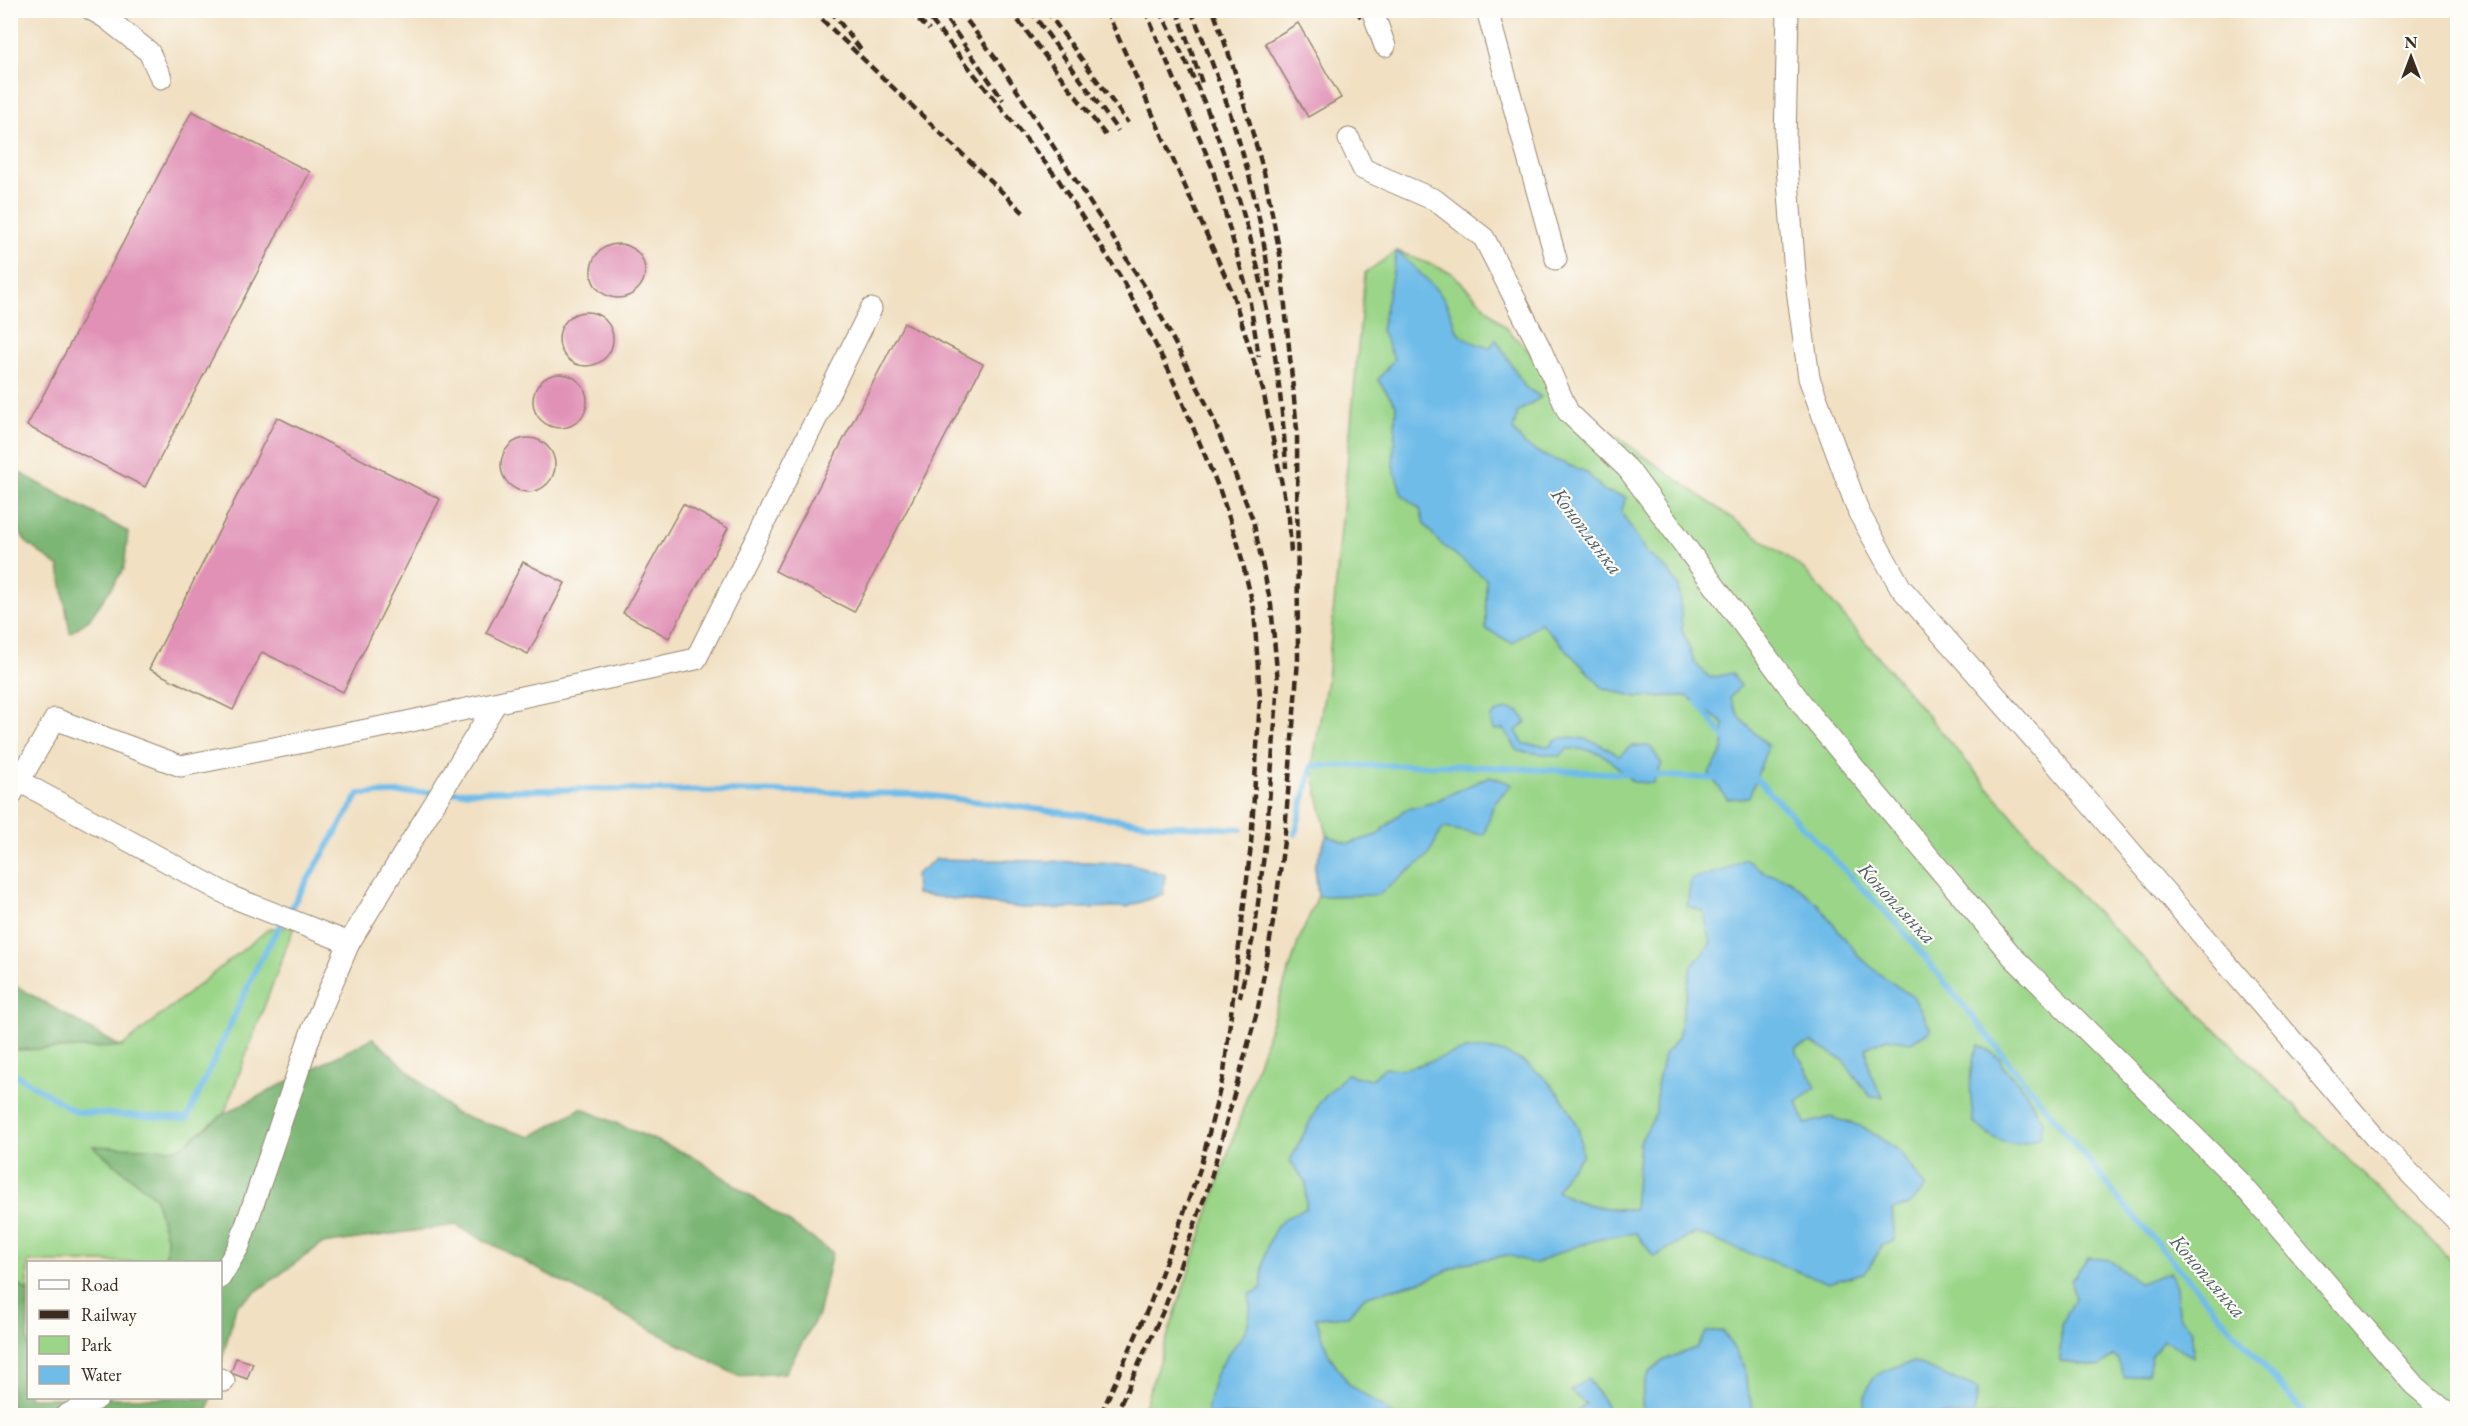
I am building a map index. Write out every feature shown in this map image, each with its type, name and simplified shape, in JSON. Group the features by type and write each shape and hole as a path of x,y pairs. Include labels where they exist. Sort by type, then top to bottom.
{"street":[{"path":"92,10 106,18 149,52 161,78"},
{"path":"1372,10 1385,46"},
{"path":"1487,10 1556,259"},
{"path":"1788,10 1785,140 1795,274 1809,378 1859,513 1901,588 2057,765 2378,1141 2457,1222"},
{"path":"1349,139 1362,169 1435,200 1484,238 1540,348 1568,412 1628,470 1811,716 2012,956 2239,1181 2413,1384 2451,1416"},
{"path":"349,943 232,897 15,789 55,718 181,766 496,703 696,659 871,309"},
{"path":"222,1275 239,1246 311,1033 349,943 496,703"},
{"path":"65,1416 96,1399"}],"green space":[{"path":"1397,251 1452,273 1604,428 1804,569 2079,895 2457,1266 2457,1415 1141,1416 1299,940 1318,896 1315,866 1327,835 1312,766 1327,680 1365,273"},
{"path":"11,468 128,532 124,569 89,620 70,633 59,567 27,543 11,519"},
{"path":"294,927 224,1114 178,1149 94,1147 155,1197 167,1241 165,1261 27,1261 27,1291 11,1279 11,1050 121,1047 270,928"},
{"path":"11,983 121,1047 11,1050"},
{"path":"373,1038 454,1113 531,1137 581,1108 694,1157 832,1252 818,1315 785,1373 738,1376 456,1225 322,1244 236,1306 222,1360 222,1261 165,1261 167,1241 155,1197 93,1146 178,1149 224,1114"},
{"path":"10,1279 27,1291 27,1399 211,1399 207,1415 11,1415"}],"water":[{"path":"1397,251 1440,294 1459,333 1475,343 1490,348 1496,339 1525,387 1541,397 1518,412 1513,430 1525,445 1545,456 1586,472 1604,491 1626,497 1621,512 1646,552 1669,571 1679,587 1682,629 1695,663 1710,678 1732,673 1740,686 1730,698 1741,719 1768,746 1749,797 1727,799 1709,773 1723,751 1724,724 1687,696 1636,697 1603,688 1541,623 1512,643 1486,629 1486,579 1440,543 1424,524 1420,509 1402,495 1393,466 1396,405 1378,380 1394,359 1381,330"},
{"path":"1509,709 1520,712 1526,722 1516,731 1524,744 1551,746 1554,740 1580,738 1604,746 1619,756 1631,746 1650,746 1662,764 1653,783 1633,782 1605,756 1590,750 1567,749 1560,756 1518,751 1504,729 1493,730 1490,719 1495,713"},
{"path":"1490,776 1512,784 1494,803 1484,835 1443,828 1427,857 1378,895 1318,896 1315,866 1327,835 1348,844 1377,835 1404,810 1431,803"},
{"path":"936,859 1130,863 1165,875 1163,894 1127,907 1030,909 916,894 915,875"},
{"path":"1745,859 1766,873 1789,880 1817,903 1858,955 1878,973 1914,998 1931,1030 1911,1042 1887,1038 1866,1048 1870,1073 1883,1097 1870,1096 1843,1060 1811,1042 1795,1049 1816,1087 1797,1102 1805,1124 1831,1117 1863,1127 1900,1151 1926,1187 1909,1205 1892,1210 1895,1241 1883,1245 1866,1272 1829,1283 1695,1233 1654,1257 1636,1233 1584,1244 1535,1264 1508,1255 1464,1263 1429,1279 1364,1297 1348,1316 1316,1318 1329,1355 1349,1384 1394,1415 1206,1415 1216,1374 1246,1330 1250,1309 1249,1295 1262,1288 1262,1272 1271,1237 1289,1216 1306,1208 1306,1183 1290,1161 1320,1102 1347,1074 1371,1080 1384,1068 1413,1067 1458,1052 1477,1049 1496,1051 1515,1057 1532,1067 1560,1095 1579,1132 1582,1156 1567,1172 1557,1191 1594,1206 1634,1209 1640,1142 1656,1113 1657,1086 1664,1055 1678,1038 1691,967 1711,943 1703,911 1687,906 1691,879 1724,870"},
{"path":"1979,1045 2000,1058 2002,1065 2024,1089 2043,1122 2040,1137 2021,1144 2012,1144 1996,1139 1973,1122 1971,1073"},
{"path":"2088,1257 2109,1260 2140,1283 2170,1272 2176,1287 2178,1315 2192,1330 2193,1357 2163,1340 2152,1355 2148,1373 2124,1378 2118,1359 2113,1356 2100,1367 2060,1361 2061,1325 2075,1299 2071,1281"},
{"path":"1707,1331 1723,1331 1745,1367 1747,1388 1755,1415 1643,1415 1644,1387 1653,1369 1670,1357 1696,1348"},
{"path":"1913,1362 1978,1389 1974,1415 1862,1415 1866,1391 1875,1377 1882,1372"},
{"path":"1588,1379 1606,1405 1605,1415 1573,1415 1586,1404 1570,1391"}],"building":[{"path":"1298,23 1341,98 1308,117 1265,43"},
{"path":"192,111 310,172 145,487 27,426"},
{"path":"618,244 628,246 637,252 643,261 645,271 643,281 637,290 628,296 618,298 608,296 599,290 593,281 591,271 593,261 599,252 608,246"},
{"path":"586,312 596,314 605,320 611,329 613,339 611,349 605,358 596,364 586,366 576,364 567,358 561,349 559,339 561,329 567,320 576,314"},
{"path":"904,323 983,364 854,612 775,571"},
{"path":"560,374 570,376 579,382 585,391 587,401 585,411 579,420 570,426 560,428 550,426 541,420 535,411 533,401 535,391 541,382 550,376"},
{"path":"277,417 440,499 343,692 262,652 233,710 149,669"},
{"path":"528,438 538,440 547,446 553,455 555,465 553,475 547,484 538,490 528,492 518,490 509,484 503,475 501,465 503,455 509,446 518,440"},
{"path":"683,504 728,528 669,638 623,613"},
{"path":"523,562 565,583 528,654 486,633"},
{"path":"236,1358 253,1363 247,1379 231,1373"}],"waterway":[{"name":"Коноплянка","path":"1697,701 1727,741"},
{"path":"1295,834 1312,766 1445,765 1631,774"},
{"name":"Коноплянка","path":"1751,773 1901,928 2124,1205 2307,1416"},
{"path":"1650,775 1721,779"},
{"path":"448,792 594,789 917,794 1161,825 1241,829"},
{"path":"288,913 359,794 435,792"},
{"path":"10,1071 76,1112 187,1119 260,960 282,922"}],"railway":[{"path":"812,10 1026,215"},
{"path":"830,10 862,51"},
{"path":"909,10 929,30"},
{"path":"923,10 1058,179 1123,281 1170,373 1220,491 1238,544 1254,609 1260,698 1251,845 1224,1073 1200,1169 1150,1304 1100,1416"},
{"path":"940,10 1003,100"},
{"path":"959,10 999,63 1149,293 1211,413 1253,520 1271,605 1278,682 1267,830 1255,928 1240,997"},
{"path":"1010,10 1107,137"},
{"path":"1030,10 1118,131"},
{"path":"1046,10 1128,123"},
{"path":"1106,10 1231,289 1263,390 1289,519 1291,554"},
{"path":"1145,10 1212,167 1249,297 1259,357"},
{"path":"1160,10 1206,108 1228,165 1253,249 1272,335 1286,468"},
{"path":"1177,10 1202,83"},
{"path":"1191,10 1218,78 1241,146 1259,216 1270,288"},
{"path":"1115,1416 1165,1307 1209,1185 1258,1008 1275,911 1285,833 1298,659 1297,430 1280,254 1264,172 1234,69 1213,10"},
{"path":"1356,10 1361,17"}]}
